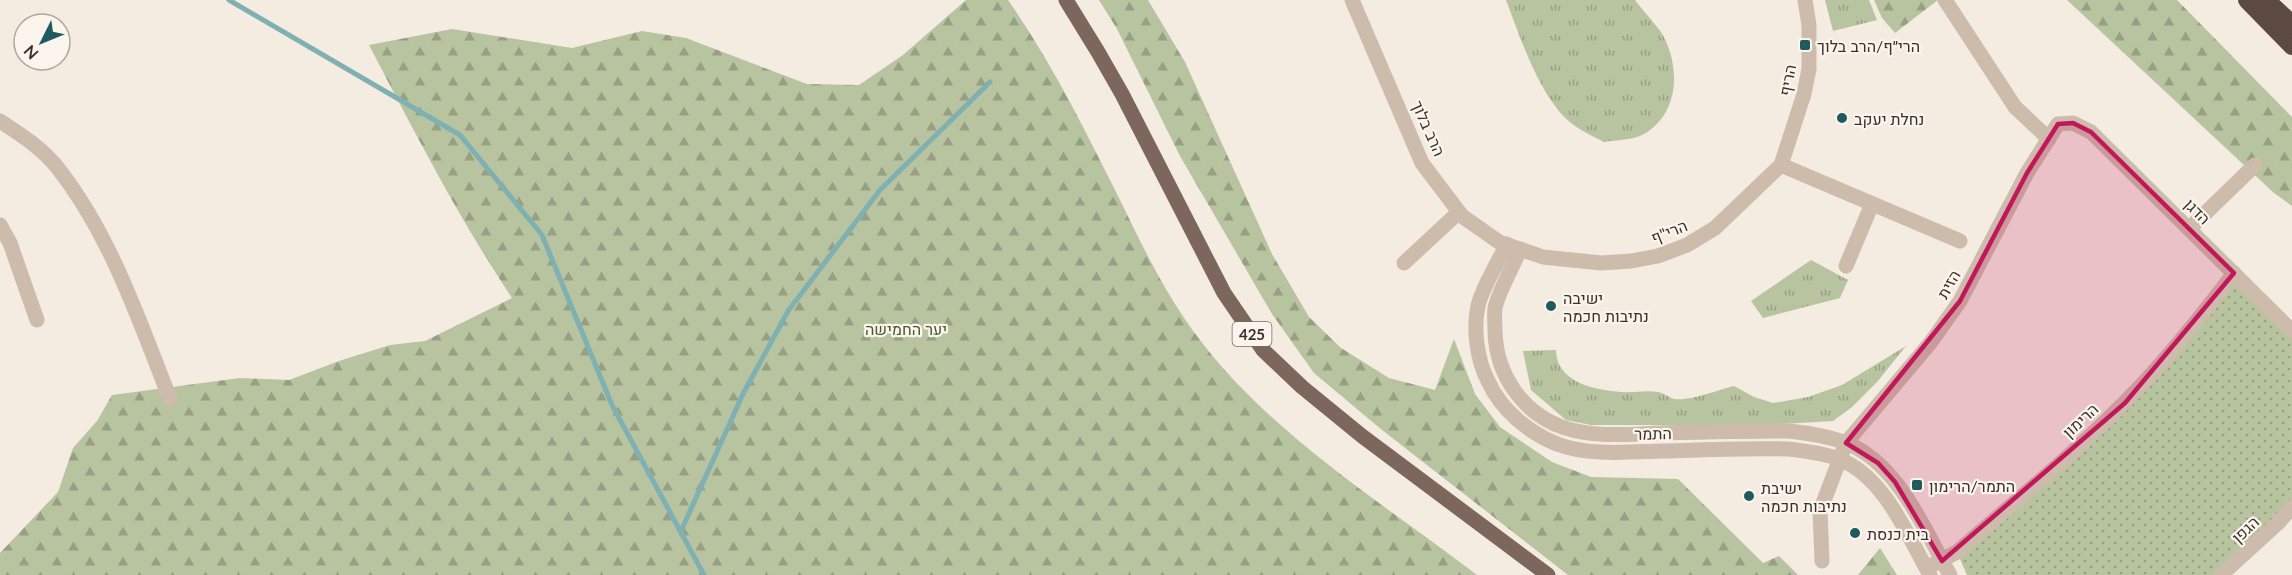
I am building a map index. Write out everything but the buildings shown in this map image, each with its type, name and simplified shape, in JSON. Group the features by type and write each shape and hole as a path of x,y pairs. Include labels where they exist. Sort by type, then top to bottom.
{"highway":[{"path":"2247,0 2292,46"},
{"path":"2266,0 2292,24"}],"main road":[{"name":"425","path":"1066,0 1122,94 1224,292 1263,350 1302,387 1362,436 1548,575"}],"street":[{"name":"הרב בלוך","path":"1352,0 1422,163 1459,212 1498,242 1543,257"},
{"name":"הריף","path":"1781,165 1804,94 1809,69 1809,25 1805,0"},
{"path":"1945,0 2015,107 2049,139"},
{"path":"0,121 33,143 56,166 82,204 122,277 170,399"},
{"name":"הזית","path":"1822,561 1820,511 1846,443 1931,342 1960,301 2027,173 2058,124 2073,123"},
{"name":"הדגן","path":"2073,123 2099,139 2292,331"},
{"path":"1781,165 1960,241"},
{"name":"הרי\"ף","path":"1543,257 1601,263 1631,261 1658,256 1687,245 1715,228 1781,165"},
{"path":"2190,228 2254,165"},
{"path":"1846,266 1872,204"},
{"path":"1404,263 1459,212"},
{"path":"0,225 14,254 38,320"},
{"name":"התמר","path":"1513,247 1495,308 1495,346 1499,365 1509,386 1544,417 1565,428 1618,435 1789,431 1816,434 1846,443 1878,463 1895,482 1911,505 1950,575"},
{"name":"התמר","path":"1513,247 1478,305 1478,347 1482,371 1495,396 1513,415 1535,432 1559,444 1587,450 1618,452 1788,449 1839,459 1866,476 1881,493 1896,514 1928,571"},
{"name":"הרימון","path":"1928,571 1957,552 2125,402 2183,339 2235,273"},
{"name":"הגפן","path":"2221,575 2278,523 2292,507"}],"highlighted area":[{"path":"2073,123 2091,132 2234,273 2125,403 1942,561 1895,482 1878,463 1846,443 1960,301 2027,173 2058,124"}],"green space":[{"name":"יער החמישה","path":"966,0 1008,0 1067,97 1166,289 1213,357 1246,393 1320,458 1477,575 0,575 0,553 58,492 73,448 97,421 112,395 240,378 289,380 390,345 425,341 512,298 455,205 369,45 452,29 572,48 642,31 686,38 807,84 859,85 903,55"},
{"path":"1099,0 1148,0 1185,62 1272,254 1309,317 1341,348 1389,378 1435,390 1454,339 1475,394 1500,427 1552,462 1591,477 1678,479 1763,563 1779,556 1798,575 1568,575 1382,430 1314,373 1272,314 1180,156 1117,29"},
{"path":"1506,0 1635,0 1661,32 1672,59 1673,88 1665,114 1656,125 1635,138 1604,142 1575,126 1560,112 1541,83"},
{"path":"1825,0 1869,0 1877,20 1833,31"},
{"path":"1874,0 1938,0 1895,33 1882,18"},
{"path":"2067,0 2177,0 2292,117 2292,206 2274,193"},
{"path":"1811,260 1848,280 1840,298 1763,318 1751,301"},
{"path":"2234,273 2292,331 2292,507 2221,575 1967,575 1957,552 2078,447"},
{"path":"1906,346 1877,382 1852,407 1833,421 1765,425 1591,425 1566,420 1531,390 1523,351 1556,350 1562,370 1569,377 1599,389 1621,392 1658,392 1681,399 1734,386 1754,397 1773,403 1808,397 1842,385"},
{"path":"1880,548 1897,575 1858,575"}],"waterway":[{"path":"229,0 460,135 542,235 612,405 704,575"},
{"path":"681,531 743,394 788,311 880,190 990,82"}],"place":[{"name":"הרי״ף/הרב בלוך","path":"1805,45"},
{"name":"נחלת יעקב","path":"1842,118"},
{"name":"ישיבה נתיבות חכמה","path":"1551,306"},
{"name":"התמר/הרימון","path":"1917,485"},
{"name":"ישיבת נתיבות חכמה","path":"1749,496"},
{"name":"בית כנסת","path":"1855,533"}]}
